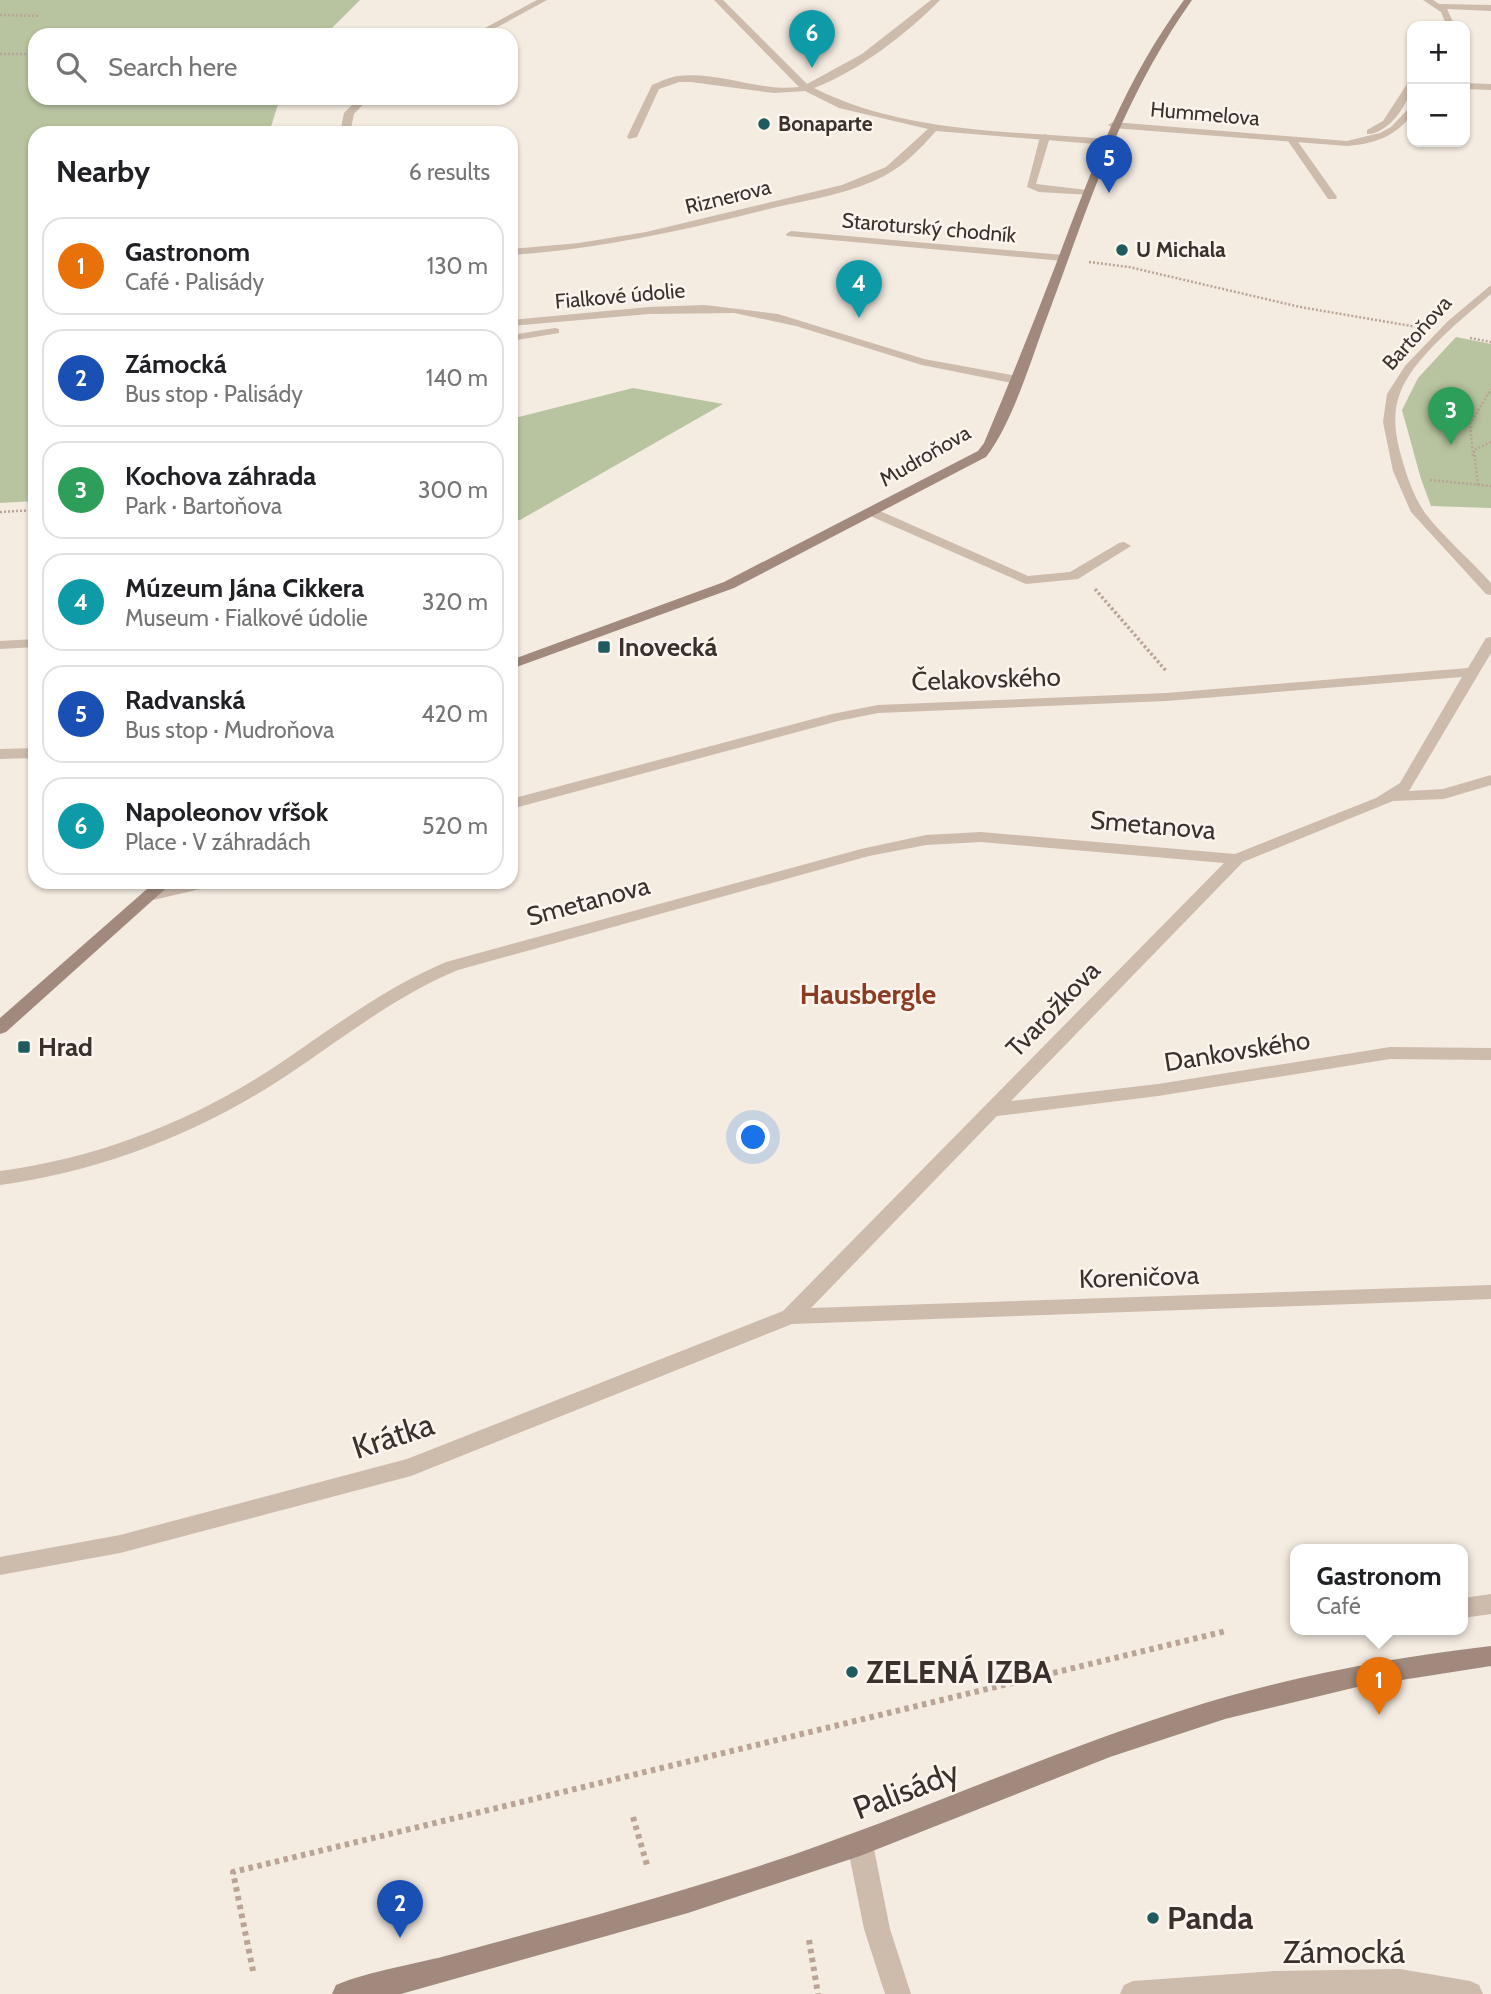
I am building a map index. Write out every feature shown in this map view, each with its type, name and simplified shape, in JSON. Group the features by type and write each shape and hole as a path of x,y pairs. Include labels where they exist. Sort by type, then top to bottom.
{"street":[{"path":"489,28 542,0"},
{"path":"718,0 806,88 842,106 934,128 1107,142"},
{"path":"632,137 654,87 678,79 691,79 788,91 806,88 857,63 936,0"},
{"name":"Mudroňova","path":"518,662 729,585 982,454 990,444 1017,380 1113,125 1135,77 1188,0"},
{"path":"1427,0 1439,6 1449,21"},
{"path":"1439,6 1491,8"},
{"path":"780,75 791,72"},
{"path":"735,84 769,77"},
{"name":"Hummelova","path":"1293,141 1347,137 1373,131 1390,118 1411,84"},
{"path":"1470,86 1491,87"},
{"path":"346,126 349,113 357,105"},
{"name":"Hummelova","path":"1113,125 1336,144 1375,139 1397,129 1407,115"},
{"name":"Riznerova","path":"518,251 644,235 814,195 887,170 905,158 934,128"},
{"path":"1045,137 1031,185 1039,189 1087,193"},
{"path":"1293,141 1332,197"},
{"name":"Staroturský chodník","path":"791,234 1063,258"},
{"name":"Bartoňova","path":"1491,288 1444,332 1398,383 1392,395 1390,414 1395,457 1401,477 1418,511 1491,591"},
{"path":"518,337 651,315 664,307"},
{"name":"Fialkové údolie","path":"518,323 555,321 664,307 735,310 779,318 908,358 971,373 1017,380"},
{"path":"873,512 1022,579 1055,579 1081,572 1124,545"},
{"path":"1473,672 1491,640"},
{"path":"0,645 28,643"},
{"name":"Tvarožkova","path":"790,1316 1237,859 1391,796 1411,779 1473,672"},
{"name":"Čelakovského","path":"518,802 837,717 878,709 1178,696 1473,672"},
{"path":"0,754 28,753"},
{"name":"Tvarožkova","path":"1391,796 1444,794 1491,780"},
{"name":"Smetanova","path":"0,1178 79,1162 144,1142 205,1116 271,1078 381,1002 442,970 867,852 926,840 981,837 1237,859"},
{"path":"0,1028 157,889"},
{"path":"149,896 178,889"},
{"name":"Dankovského","path":"991,1110 1158,1090 1390,1053 1491,1054"},
{"name":"Koreničova","path":"790,1316 1491,1292"},
{"name":"Krátka","path":"0,1566 120,1544 411,1466 790,1316"},
{"path":"1468,1607 1491,1604"},
{"name":"Palisády","path":"345,1994 398,1982 735,1887 860,1844 1139,1735 1240,1703 1395,1668 1491,1657"},
{"path":"860,1844 877,1929 898,1994"},
{"name":"Zámocká","path":"1133,1994 1275,1984 1400,1982 1470,1994"}],"path":[{"path":"0,15 39,16"},
{"path":"0,54 28,54"},
{"path":"1081,261 1129,267 1300,307 1491,342"},
{"path":"1478,485 1470,424 1491,389"},
{"path":"1473,456 1474,450 1491,442"},
{"path":"1401,477 1491,486"},
{"path":"0,512 28,510"},
{"path":"1081,572 1175,681"},
{"path":"253,1971 233,1872 1226,1630"},
{"path":"633,1817 647,1865"},
{"path":"809,1940 818,1994"}],"green space":[{"path":"0,0 360,0 332,28 28,28 28,105 278,105 271,126 28,126 28,501 0,503"},
{"path":"1456,337 1491,344 1491,508 1431,506 1402,410 1418,378"},
{"path":"633,388 723,404 520,520 518,417"}],"place":[{"name":"Napoleonov vŕšok","path":"812,68"},
{"name":"Bonaparte","path":"764,124"},
{"name":"Radvanská","path":"1109,193"},
{"name":"U Michala","path":"1122,250"},
{"name":"Múzeum Jána Cikkera","path":"859,318"},
{"name":"Kochova záhrada","path":"1451,445"},
{"name":"Inovecká","path":"604,647"},
{"name":"Hrad","path":"24,1047"},
{"name":"ZELENÁ IZBA","path":"852,1672"},
{"name":"Gastronom","path":"1379,1715"},
{"name":"Panda","path":"1153,1918"},
{"name":"Zámocká","path":"400,1938"}],"district":[{"name":"Hausbergle","path":"868,994"}]}
